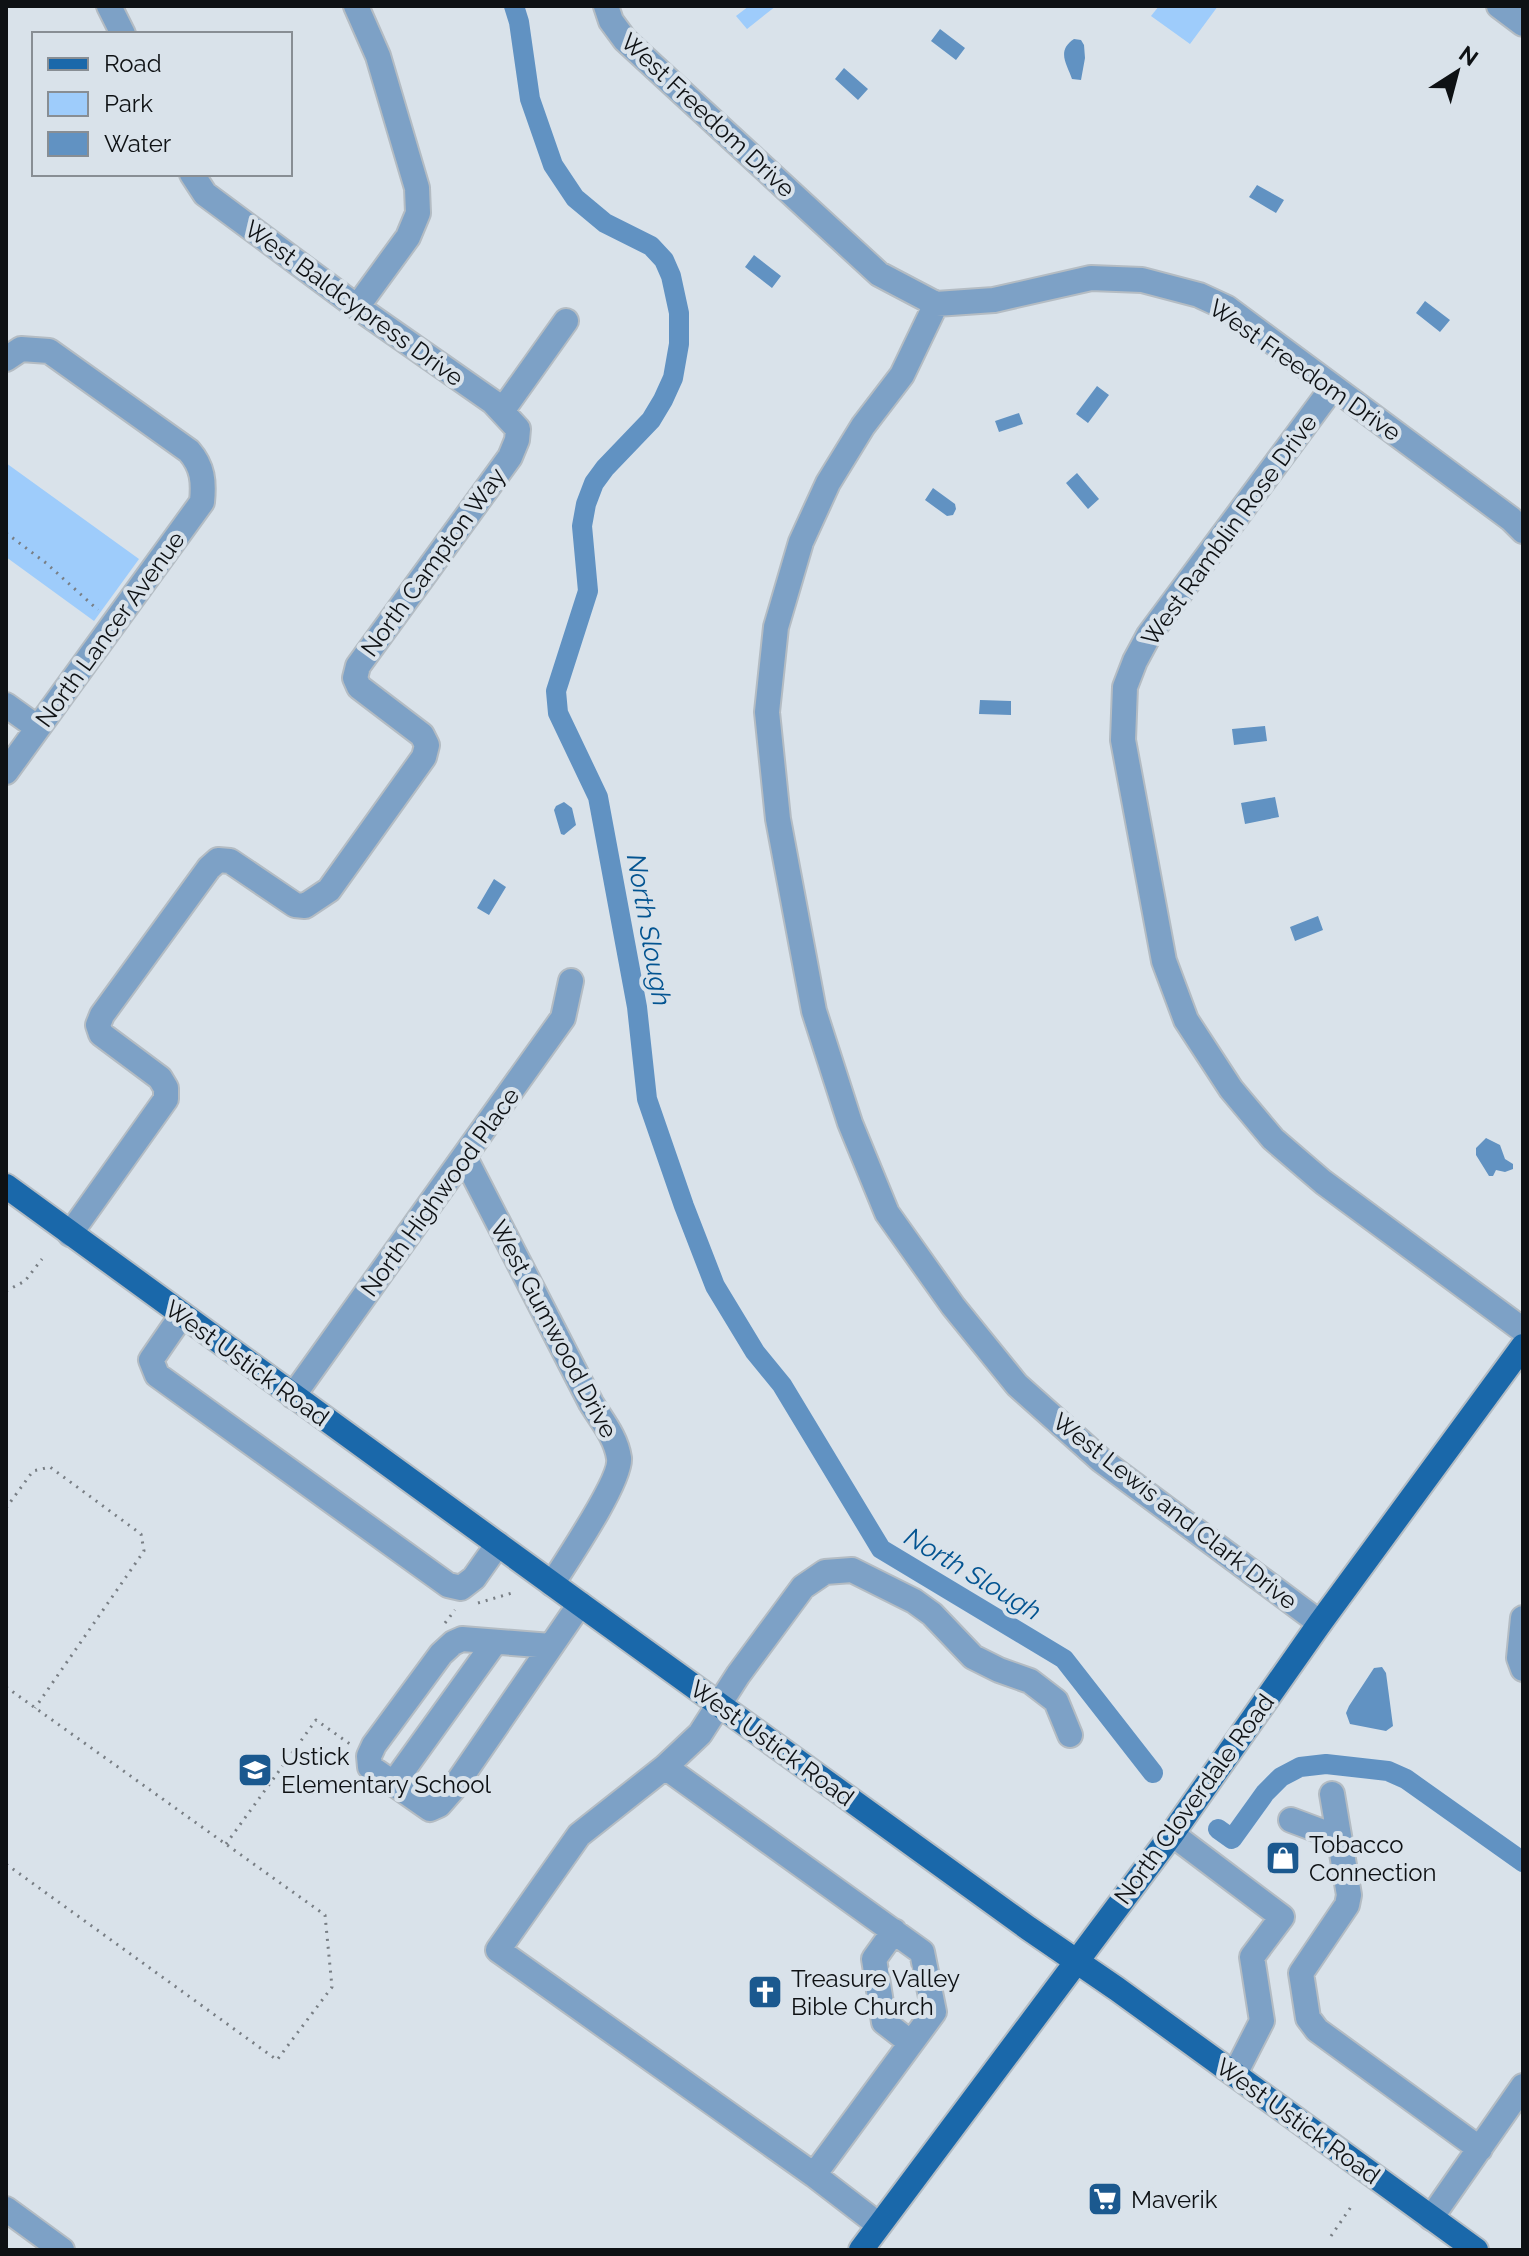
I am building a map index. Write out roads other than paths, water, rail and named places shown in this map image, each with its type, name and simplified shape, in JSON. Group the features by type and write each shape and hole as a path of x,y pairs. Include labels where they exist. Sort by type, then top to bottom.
{"main road":[{"name":"West Ustick Road","path":"6,1186 1476,2250"},
{"name":"North Cloverdale Road","path":"861,2250 1172,1834 1320,1623 1523,1346"}],"street":[{"path":"109,6 122,32"},
{"path":"356,6 382,71 417,188 418,213 408,237 357,307"},
{"name":"West Freedom Drive","path":"606,6 611,21 625,40 879,274 936,304 994,300 1091,278 1142,280 1199,295 1227,308 1523,531"},
{"path":"1499,6 1523,24"},
{"name":"West Baldcypress Drive","path":"193,176 205,194 510,420"},
{"name":"West Lewis and Clark Drive","path":"936,304 902,375 863,426 828,483 801,542 776,627 767,712 778,819 814,1011 850,1123 887,1213 953,1306 1017,1385 1101,1460 1320,1623"},
{"path":"510,420 566,321"},
{"name":"North Lancer Avenue","path":"6,772 202,502 204,483 196,459 189,451 49,351 14,354"},
{"name":"West Ramblin Rose Drive","path":"1333,387 1149,635 1125,687 1123,740 1164,961 1186,1020 1231,1089 1273,1139 1323,1182 1523,1330"},
{"name":"North Campton Way","path":"70,1234 166,1099 166,1088 160,1078 101,1034 98,1025 102,1015 209,868 218,860 230,861 295,905 305,906 315,902 329,890 424,757 427,745 422,735 359,687 355,678 358,666 510,457 517,440 510,420"},
{"path":"6,705 38,728"},
{"name":"North Highwood Place","path":"293,1396 563,1018 571,981"},
{"name":"West Gumwood Drive","path":"465,1158 591,1403 613,1438 620,1462 612,1487 552,1584"},
{"path":"182,1315 151,1360 157,1375 448,1585 461,1588 468,1583 498,1544"},
{"path":"879,2225 814,2175 498,1950 579,1835 665,1767 700,1734 803,1587 825,1572 852,1570 914,1601 932,1614 973,1657 1030,1681 1056,1701 1070,1735"},
{"path":"551,1646 462,1639 453,1643 441,1654 374,1745 369,1756 370,1767 430,1809 439,1805 551,1646 580,1604"},
{"path":"1521,1664 1523,1618"},
{"path":"393,1784 495,1642"},
{"path":"665,1767 922,1952 934,2012 814,2175"},
{"path":"1332,1794 1349,1895 1347,1905 1301,1973 1308,2018 1317,2030 1480,2149"},
{"path":"1291,1820 1339,1838"},
{"path":"1172,1834 1282,1917 1252,1957 1262,2021 1235,2074"},
{"path":"894,1931 874,1959 884,2022 911,2043"},
{"path":"1431,2218 1523,2086"},
{"path":"6,2209 62,2250"}],"water":[{"path":"940,29 965,48 956,60 931,41"},
{"path":"1074,39 1081,40 1084,45 1081,80 1072,79 1064,58 1065,48"},
{"path":"844,68 868,89 858,100 835,79"},
{"path":"1257,185 1284,200 1276,213 1249,197"},
{"path":"754,255 781,276 772,288 745,267"},
{"path":"1425,301 1450,320 1440,332 1416,313"},
{"path":"1097,386 1109,395 1088,423 1076,414"},
{"path":"1019,413 1023,424 999,432 995,421"},
{"path":"1077,473 1099,499 1088,509 1066,483"},
{"path":"933,488 955,504 953,515 947,516 925,500"},
{"path":"980,700 1011,701 1011,715 979,714"},
{"path":"1265,726 1267,741 1234,745 1232,729"},
{"path":"1275,797 1279,817 1245,824 1241,803"},
{"path":"564,802 572,808 576,825 564,835 561,834 554,810"},
{"path":"494,879 506,887 489,915 477,908"},
{"path":"1318,916 1323,930 1295,941 1290,927"},
{"path":"1486,1138 1500,1145 1513,1169 1505,1172 1496,1170 1493,1176 1489,1176 1476,1155 1476,1148"},
{"path":"1382,1667 1386,1673 1393,1726 1386,1731 1350,1724 1346,1713 1349,1706 1374,1668"}],"waterway":[{"name":"North Slough","path":"514,6 530,99 553,165 575,198 605,223 651,246 664,260 679,313 679,344 673,378 663,400 651,420 605,468 594,483 586,504 582,526 588,591 556,691 558,713 598,797 637,1007 647,1099 684,1206 715,1286 755,1352 782,1385 881,1549 1064,1659 1153,1773"},
{"name":"North Slough","path":"1218,1829 1232,1839 1265,1793 1281,1777 1300,1767 1326,1764 1388,1771 1406,1779 1523,1862"}],"place":[{"name":"Ustick Elementary School","path":"255,1770"},
{"name":"Tobacco Connection","path":"1283,1858"},
{"name":"Treasure Valley Bible Church","path":"765,1992"},
{"name":"Maverik","path":"1105,2199"}]}
